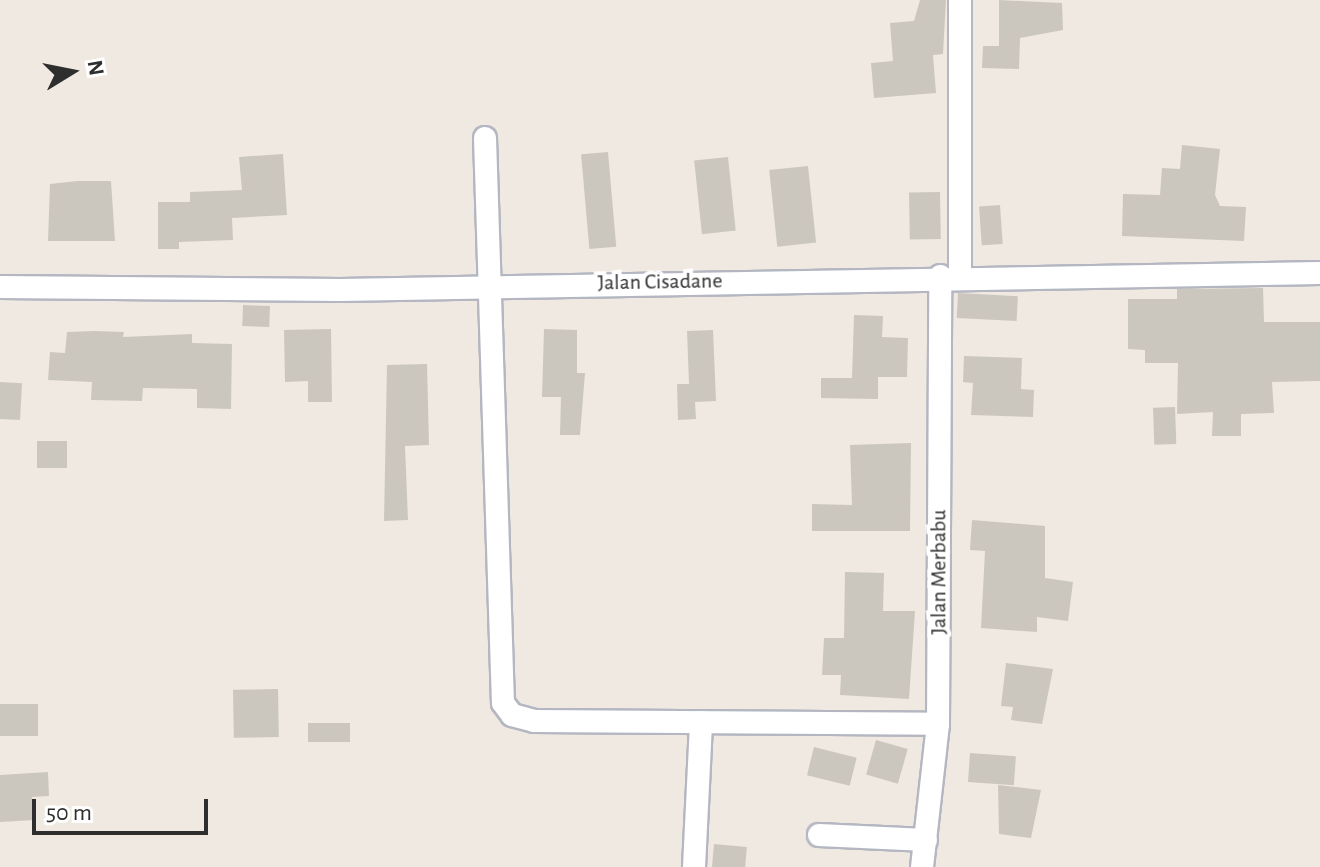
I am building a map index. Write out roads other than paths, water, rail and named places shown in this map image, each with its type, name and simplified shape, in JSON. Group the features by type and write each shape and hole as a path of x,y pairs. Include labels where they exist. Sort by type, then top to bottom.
{"street":[{"name":"Jalan Merbabu","path":"922,867 938,724 960,0"},
{"path":"485,138 503,703 512,715 534,721 938,724"},
{"name":"Jalan Cisadane","path":"0,287 490,286 1320,273"},
{"path":"694,867 701,722"},
{"path":"819,835 926,840"}]}
